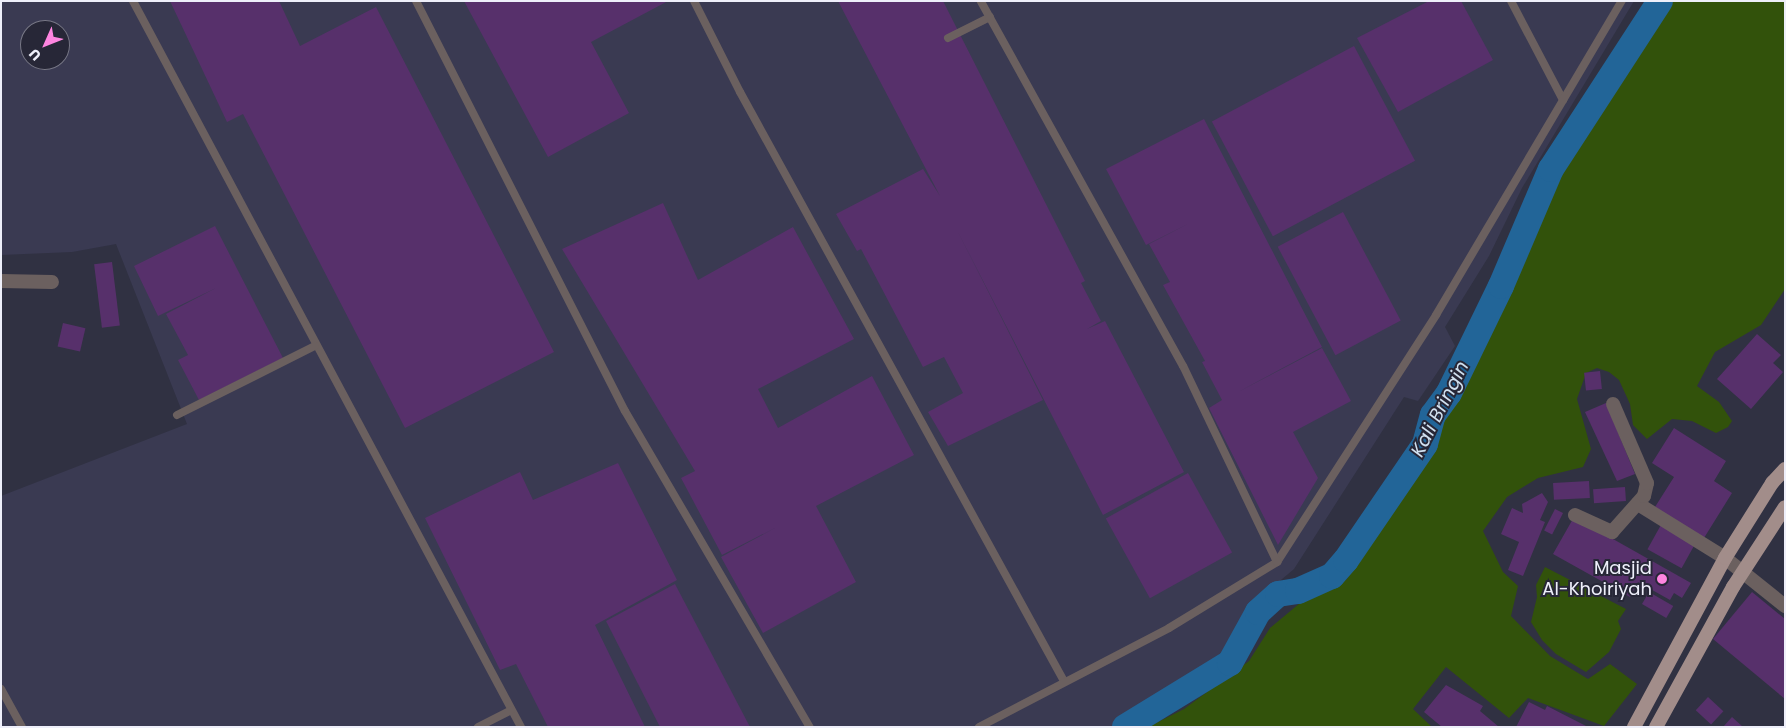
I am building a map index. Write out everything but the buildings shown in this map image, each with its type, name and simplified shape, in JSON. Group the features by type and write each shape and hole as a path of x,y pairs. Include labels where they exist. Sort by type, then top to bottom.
{"main road":[{"path":"1634,727 1725,558 1772,483 1785,468"},
{"path":"1656,727 1742,572 1785,507"}],"street":[{"path":"1,281 52,282"},
{"path":"1575,515 1612,532 1644,496 1647,483 1613,404"},
{"path":"1638,504 1725,558 1785,606"}],"lane":[{"path":"134,1 315,346 521,727"},
{"path":"416,1 625,411 810,727"},
{"path":"694,1 740,92 1064,680"},
{"path":"981,1 1184,366 1277,562"},
{"path":"1511,1 1562,100"},
{"path":"979,727 1064,680 1169,628 1277,562 1436,315 1622,1"},
{"path":"948,38 990,16"},
{"path":"177,416 315,346"},
{"path":"1,689 22,727"},
{"path":"478,727 511,710"}],"shaded area":[{"path":"1,1 1634,1 1522,188 1489,256 1445,327 1455,346 1418,401 1404,397 1294,569 1261,597 1240,627 1221,664 1112,727 1,727 1,496 187,424 116,244 72,252 1,255"}],"green space":[{"path":"1672,1 1785,1 1785,289 1761,325 1715,352 1697,386 1719,402 1732,421 1728,427 1716,433 1692,421 1672,419 1647,439 1633,425 1630,404 1619,380 1609,372 1597,368 1586,373 1577,399 1591,449 1583,467 1538,478 1507,497 1483,531 1503,572 1518,586 1511,616 1550,656 1588,679 1610,664 1637,684 1604,726 1528,698 1509,718 1446,667 1413,709 1432,727 1148,727 1184,709 1249,661 1270,628 1306,598 1331,590 1347,579 1393,499 1436,436 1485,343 1508,284 1549,195 1627,59"},
{"path":"1545,567 1626,609 1618,621 1621,629 1609,652 1586,672 1556,654 1542,640 1531,622 1537,597 1536,585"}],"waterway":[{"name":"Kali Bringin","path":"1125,727 1230,663 1258,612 1278,594 1298,591 1332,576 1346,560 1425,444 1433,415 1449,393 1501,286 1551,169 1660,1"}],"place":[{"name":"Masjid Al-Khoiriyah","path":"1662,579"}]}
